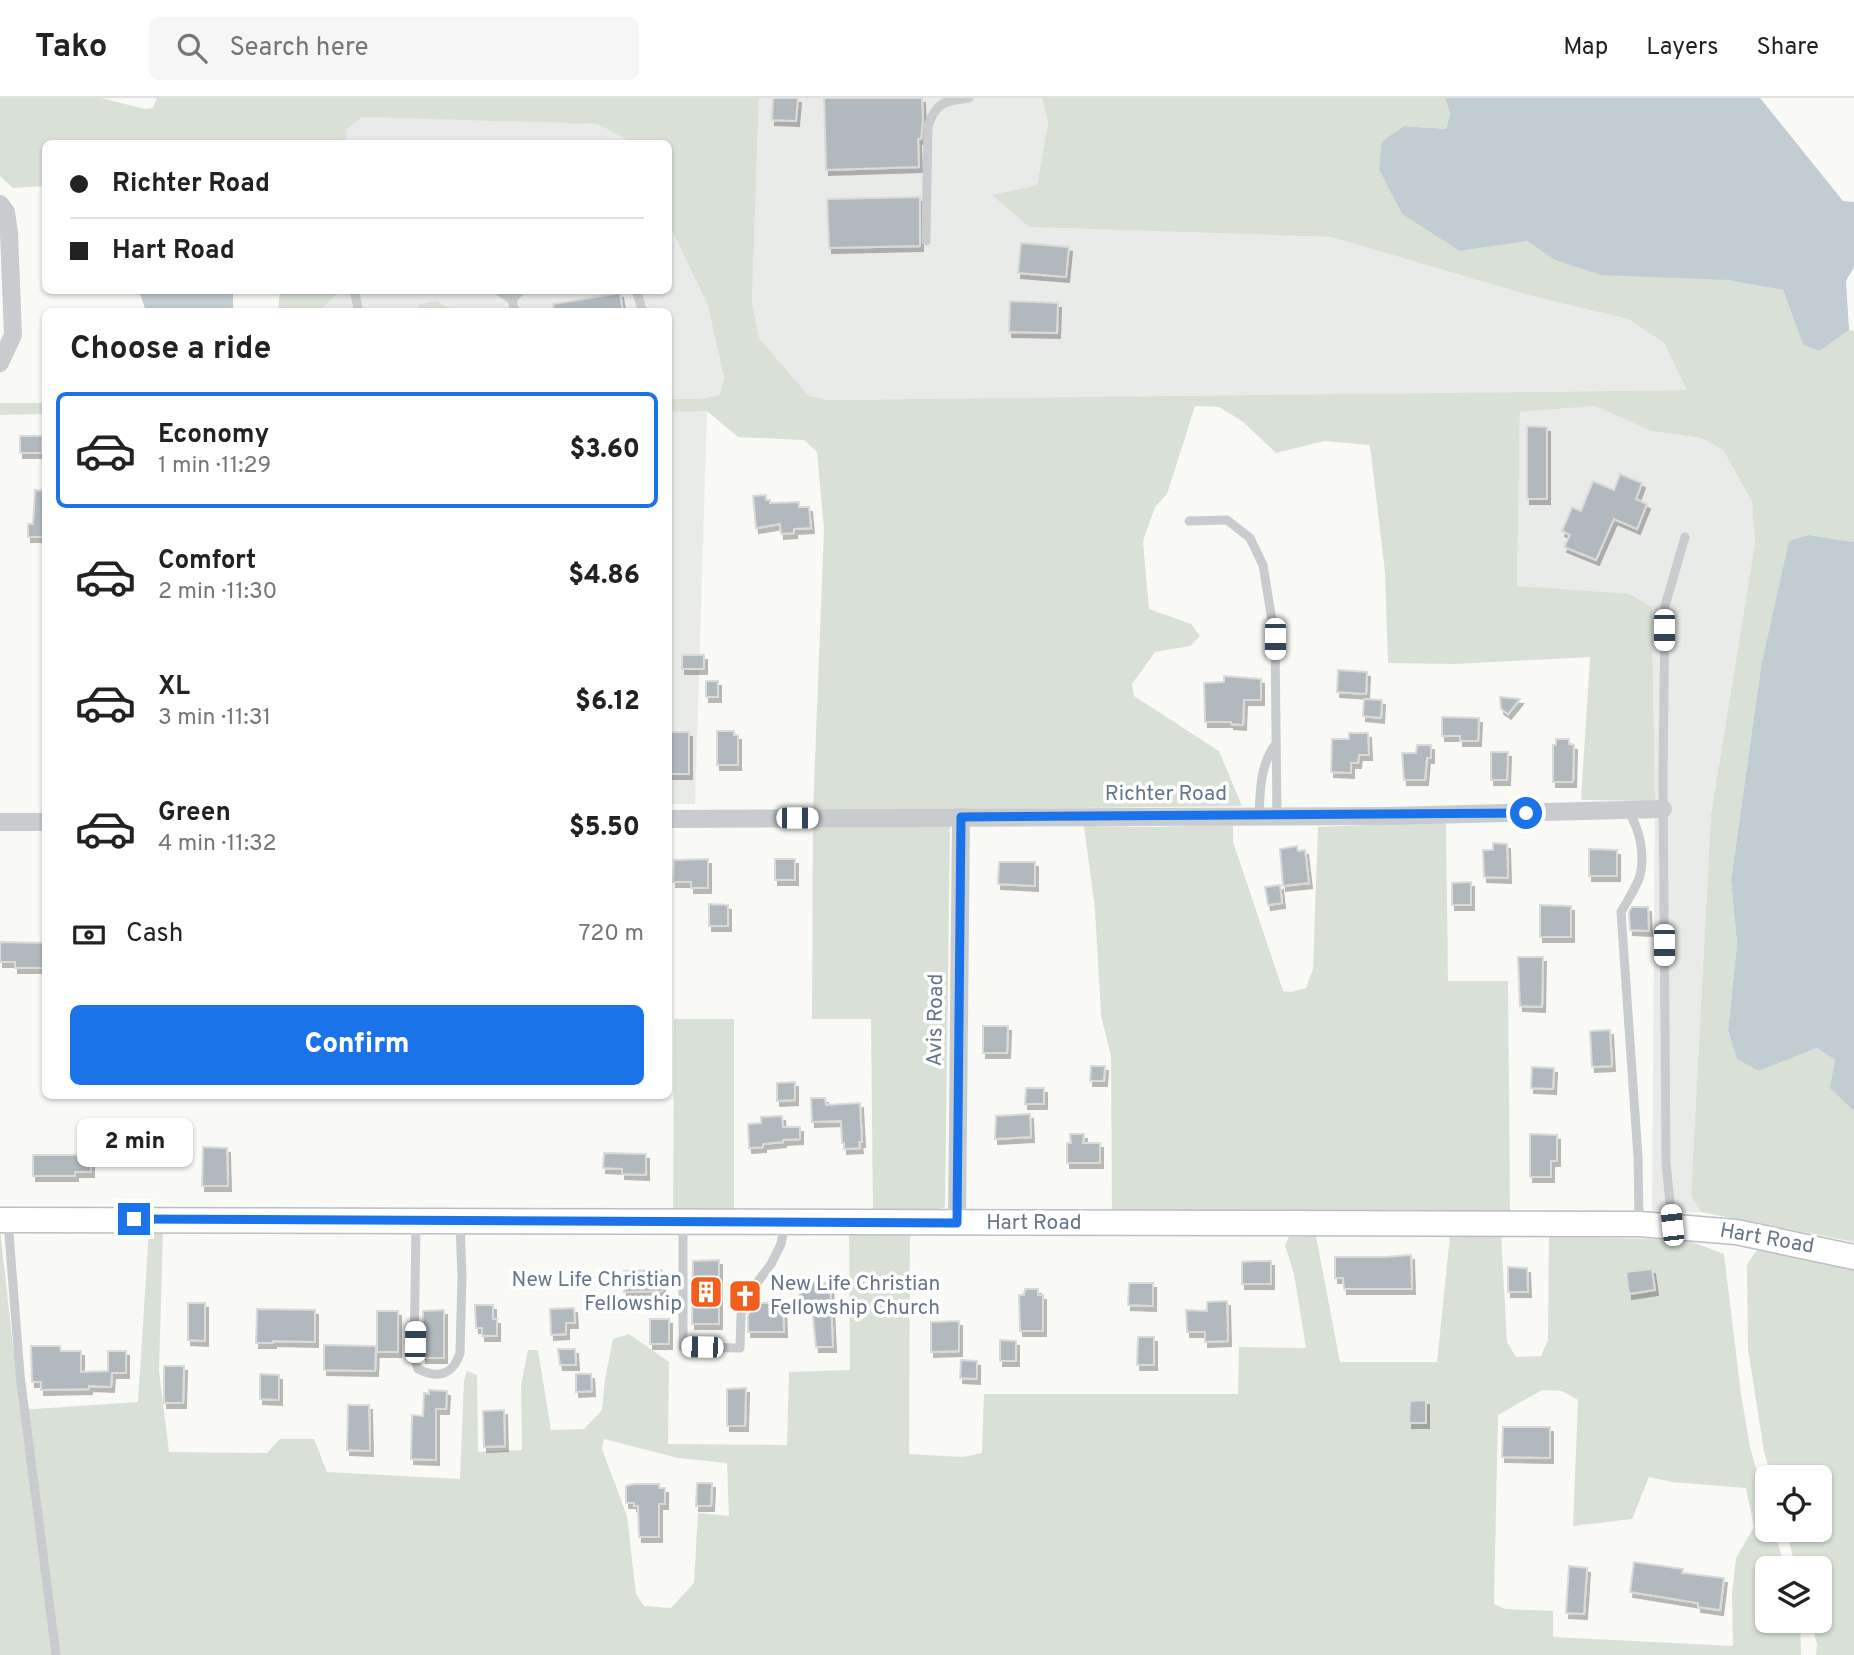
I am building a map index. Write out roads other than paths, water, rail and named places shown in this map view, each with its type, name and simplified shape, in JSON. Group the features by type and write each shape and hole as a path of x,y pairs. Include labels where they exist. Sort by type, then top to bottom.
{"street":[{"path":"0,204 6,212 9,233 13,335 0,363"},
{"name":"Richter Road","path":"672,819 1277,817 1663,809"},
{"name":"Avis Road","path":"957,1223 961,817"},
{"path":"0,822 42,822"},
{"name":"Hart Road","path":"4,1220 1639,1224 1737,1232 1854,1257"}],"lane":[{"path":"926,241 928,126 933,111 945,101 969,98"},
{"path":"504,294 513,300 514,308"},
{"path":"513,300 518,294"},
{"path":"1189,521 1227,520 1250,538 1262,565 1275,639 1277,817"},
{"path":"1672,1225 1665,1163 1665,606 1685,537"},
{"path":"1259,817 1261,786 1268,754 1276,744"},
{"path":"1627,810 1637,824 1642,855 1639,877 1621,912 1638,1157 1639,1224"},
{"path":"416,1219 414,1359 418,1369 427,1374 449,1371 456,1365 460,1353 460,1220"},
{"path":"4,1220 20,1375 36,1482 56,1655"},
{"path":"683,1220 683,1347 740,1348 741,1315 748,1295 771,1264 781,1244 786,1222"}],"place":[{"name":"New Life Christian Fellowship","path":"706,1292"},
{"name":"New Life Christian Fellowship Church","path":"745,1296"}]}
